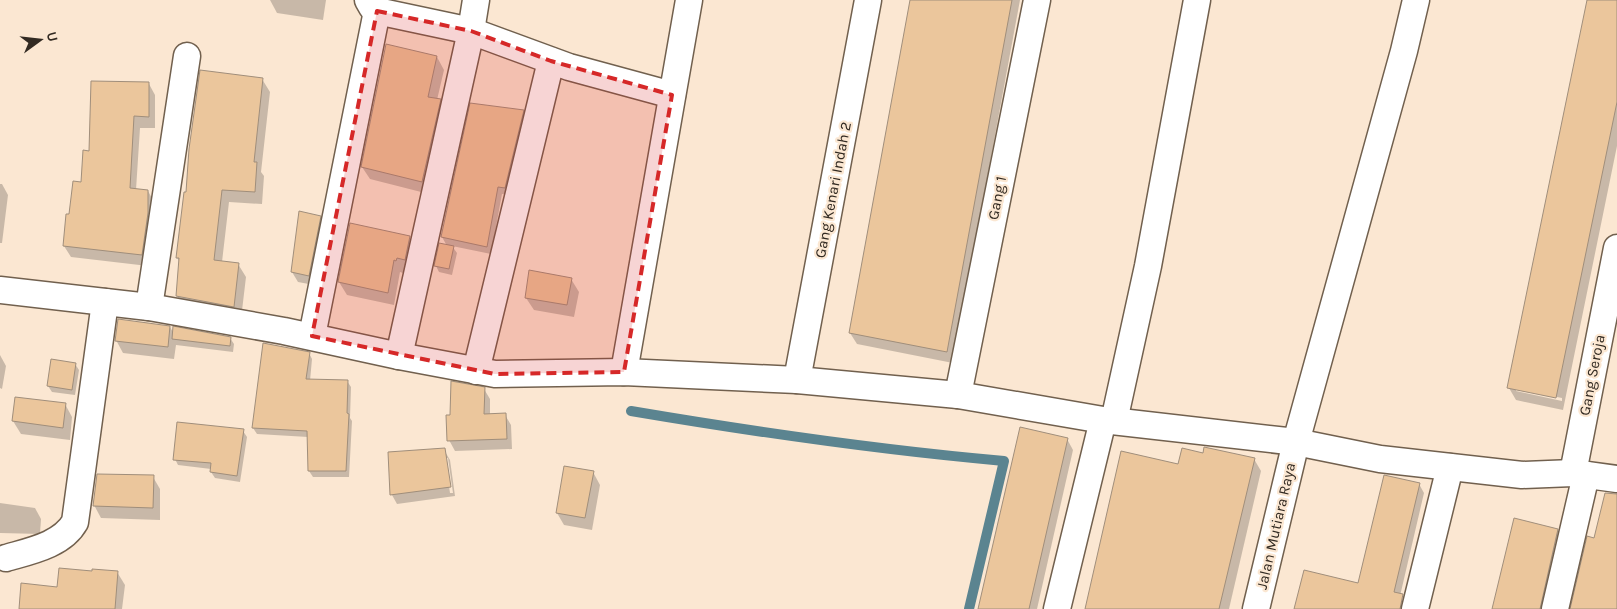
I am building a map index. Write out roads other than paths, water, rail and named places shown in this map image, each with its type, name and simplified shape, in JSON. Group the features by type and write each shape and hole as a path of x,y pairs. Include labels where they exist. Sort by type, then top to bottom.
{"street":[{"path":"399,356 471,31 476,0"},
{"path":"624,372 689,0"},
{"name":"Gang Kenari Indah 2","path":"797,380 868,0"},
{"name":"Gang 1","path":"958,395 1036,0"},
{"path":"1058,609 1148,266 1197,0"},
{"name":"Jalan Mutiara Raya","path":"1256,609 1296,442 1404,51 1416,0"},
{"path":"312,336 372,6 471,31 551,61 672,95"},
{"path":"149,307 187,56"},
{"path":"476,370 551,61"},
{"name":"Gang Seroja","path":"1555,609 1580,474 1617,248"},
{"path":"0,290 149,307 312,336 399,356 495,374 624,372 797,380 958,395 1108,420 1296,442 1380,459 1522,475 1580,474 1617,479"},
{"path":"6,558 41,547 64,536 75,522 106,302"},
{"path":"1414,609 1450,467"}],"waterway":[{"path":"631,411 817,440 910,452 1004,461 969,609"}]}
